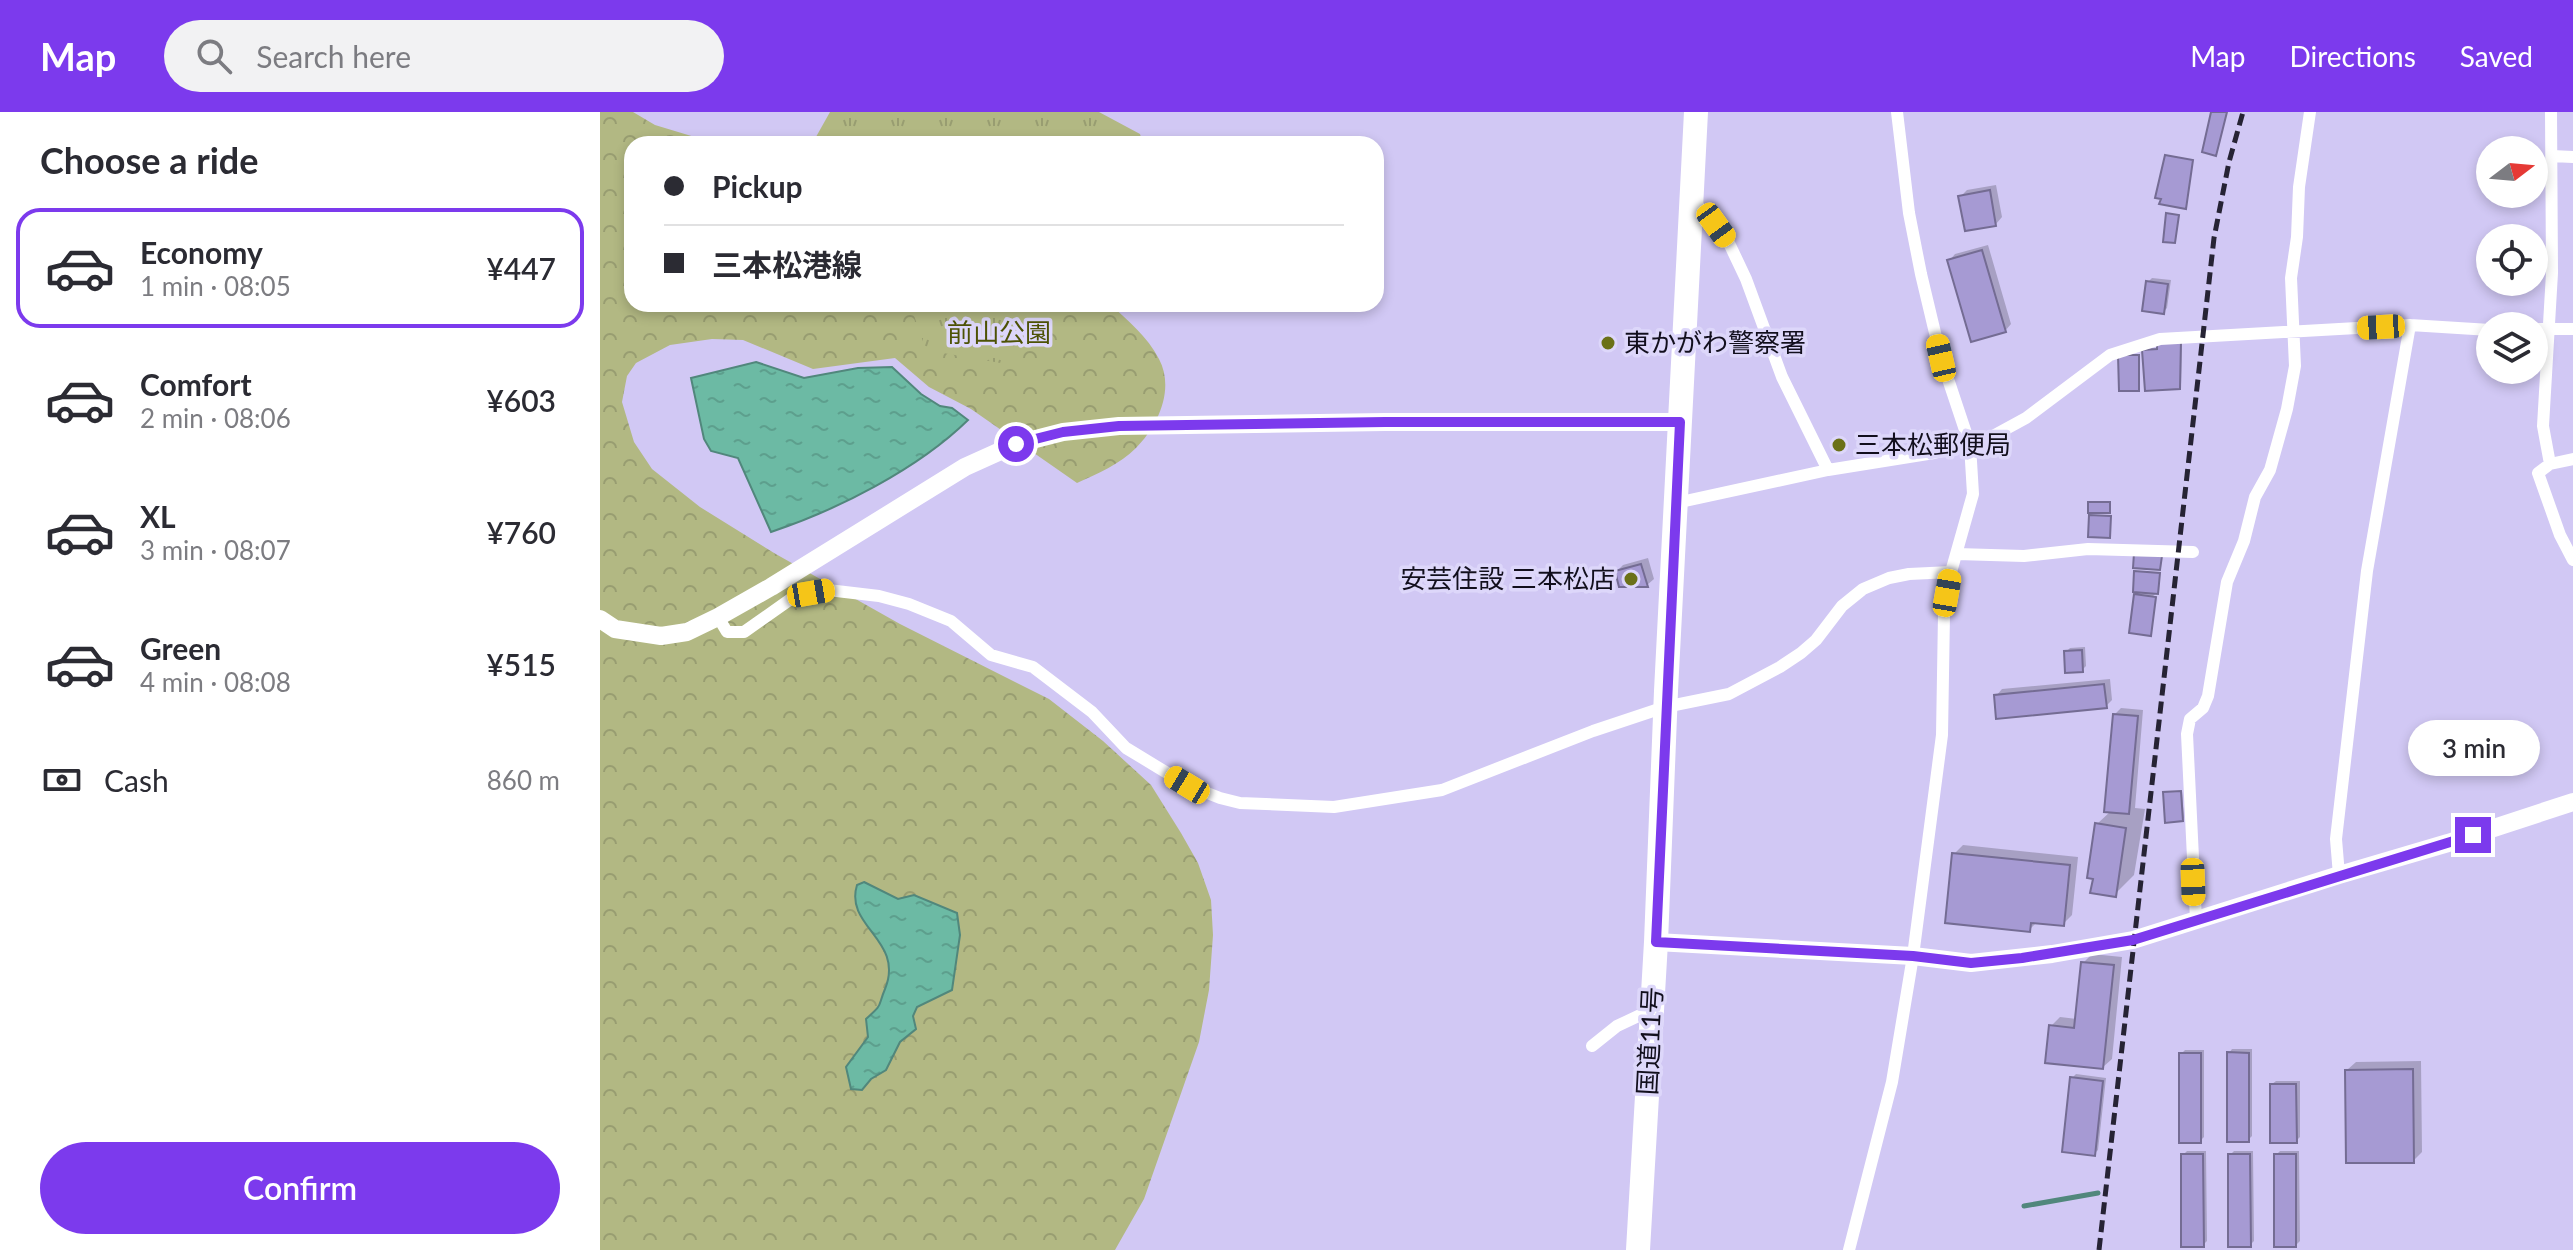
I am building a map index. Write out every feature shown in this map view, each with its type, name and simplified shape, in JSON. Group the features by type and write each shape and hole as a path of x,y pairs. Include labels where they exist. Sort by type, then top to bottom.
{"highway":[{"name":"国道11号","path":"1638,1250 1696,112"}],"street":[{"path":"1849,1250 1892,1082 1913,956 1942,735 1944,614 1951,572 1973,494 1970,445 1941,358 1921,274 1909,213 1897,112"},
{"path":"2196,920 2187,734 2190,719 2203,708 2208,696 2227,582 2244,541 2255,497 2270,470 2287,409 2295,366 2291,278 2310,112"},
{"path":"2550,464 2543,426 2552,273 2551,112"},
{"path":"2552,156 2573,157"},
{"path":"1691,198 1728,241 1746,279 1782,377 1828,470"},
{"path":"2339,875 2336,839 2367,571 2410,325"},
{"path":"1676,503 1828,470 1982,442 2026,418 2110,355 2160,339 2410,325 2476,329"},
{"path":"2549,328 2573,329"},
{"path":"600,619 615,629 661,636 687,632 718,617 965,467 1016,444 1063,432 1119,426 1680,422"},
{"path":"2573,459 2550,464 2538,473 2560,535 2573,560"},
{"path":"1957,554 2024,556 2088,549 2193,552"},
{"path":"718,617 727,632 744,632 795,596 828,590 879,596 909,604 951,621 991,655 1033,667 1092,712 1126,748 1187,785 1240,803 1334,807 1442,790 1593,731 1665,707 1729,694 1780,667 1816,640 1851,598 1874,584 1909,574 1951,572"},
{"path":"1656,942 1913,956 1971,963 2022,958 2133,940 2573,802"},
{"path":"1592,1046 1617,1026 1651,1010"}],"green space":[{"path":"600,112 633,112 655,125 691,136 624,136 624,312 1118,312 1154,351 1164,371 1165,395 1151,429 1123,459 1077,483 971,409 929,387 895,358 813,369 743,340 712,339 670,345 636,363 627,376 622,402 634,442 652,469 700,507 900,624 1049,699 1103,741 1151,785 1181,833 1198,863 1211,900 1213,935 1209,990 1199,1042 1144,1199 1115,1250 600,1250"},
{"path":"830,112 1099,112 1141,136 816,136"},
{"name":"前山公園","path":"913,312 1052,312 1012,365 926,350"}],"water":[{"path":"756,362 804,378 858,368 892,367 921,394 940,406 952,408 968,420 925,455 876,486 823,512 771,532 738,458 711,451 704,439 691,378"},
{"path":"864,882 898,899 914,895 957,913 960,935 952,990 917,1007 913,1016 916,1029 900,1042 886,1070 871,1079 862,1090 851,1089 846,1067 868,1037 866,1019 879,1005 889,972 882,946 865,923 855,900 857,885"}],"building":[{"path":"2211,112 2227,112 2216,156 2202,152"},
{"path":"2165,155 2193,160 2186,209 2159,204 2161,199 2155,198"},
{"path":"1990,190 1996,226 1965,231 1958,196"},
{"path":"2166,213 2179,215 2175,243 2163,242"},
{"path":"1982,250 2006,332 1971,342 1947,260"},
{"path":"2146,281 2168,284 2164,314 2142,311"},
{"path":"2181,340 2180,389 2145,391 2142,350 2157,349 2157,342"},
{"path":"2118,355 2139,355 2139,391 2119,391"},
{"path":"2088,502 2110,502 2110,513 2088,513"},
{"path":"2089,515 2111,516 2110,538 2088,537"},
{"path":"2134,553 2162,556 2160,570 2133,568"},
{"name":"安芸住設 三本松店","path":"1641,564 1648,587 1619,587 1615,571"},
{"path":"2134,571 2160,573 2158,594 2133,592"},
{"path":"2134,594 2156,597 2151,636 2129,633"},
{"path":"2082,650 2083,672 2065,673 2064,651"},
{"path":"2104,684 2107,708 1996,719 1994,695"},
{"path":"2113,714 2138,716 2129,814 2104,812"},
{"path":"2181,791 2183,821 2165,823 2163,792"},
{"path":"2095,823 2126,828 2116,897 2090,893 2093,879 2087,878"},
{"path":"1952,853 2070,865 2064,926 2031,923 2030,932 1945,923"},
{"path":"2081,962 2114,965 2103,1069 2045,1063 2049,1025 2074,1028"},
{"path":"2227,1052 2249,1053 2249,1142 2227,1142"},
{"path":"2179,1053 2201,1053 2201,1143 2179,1143"},
{"path":"2413,1069 2414,1163 2346,1163 2345,1070"},
{"path":"2070,1077 2103,1081 2095,1156 2062,1152"},
{"path":"2270,1084 2296,1084 2297,1143 2270,1143"},
{"path":"2181,1154 2203,1154 2204,1247 2181,1247"},
{"path":"2228,1154 2250,1154 2251,1247 2228,1247"},
{"path":"2274,1154 2296,1154 2296,1247 2274,1247"}],"waterway":[{"path":"2024,1206 2098,1193"}],"railway":[{"path":"2099,1250 2214,238 2229,162 2243,112"}],"place":[{"name":"東かがわ警察署","path":"1608,343"},
{"name":"三本松郵便局","path":"1839,445"},
{"name":"安芸住設 三本松店","path":"1631,579"}],"route":[{"path":"1016,444 1063,432 1119,426 1680,422 1656,942 1994,962 2133,940 2473,835"}]}
